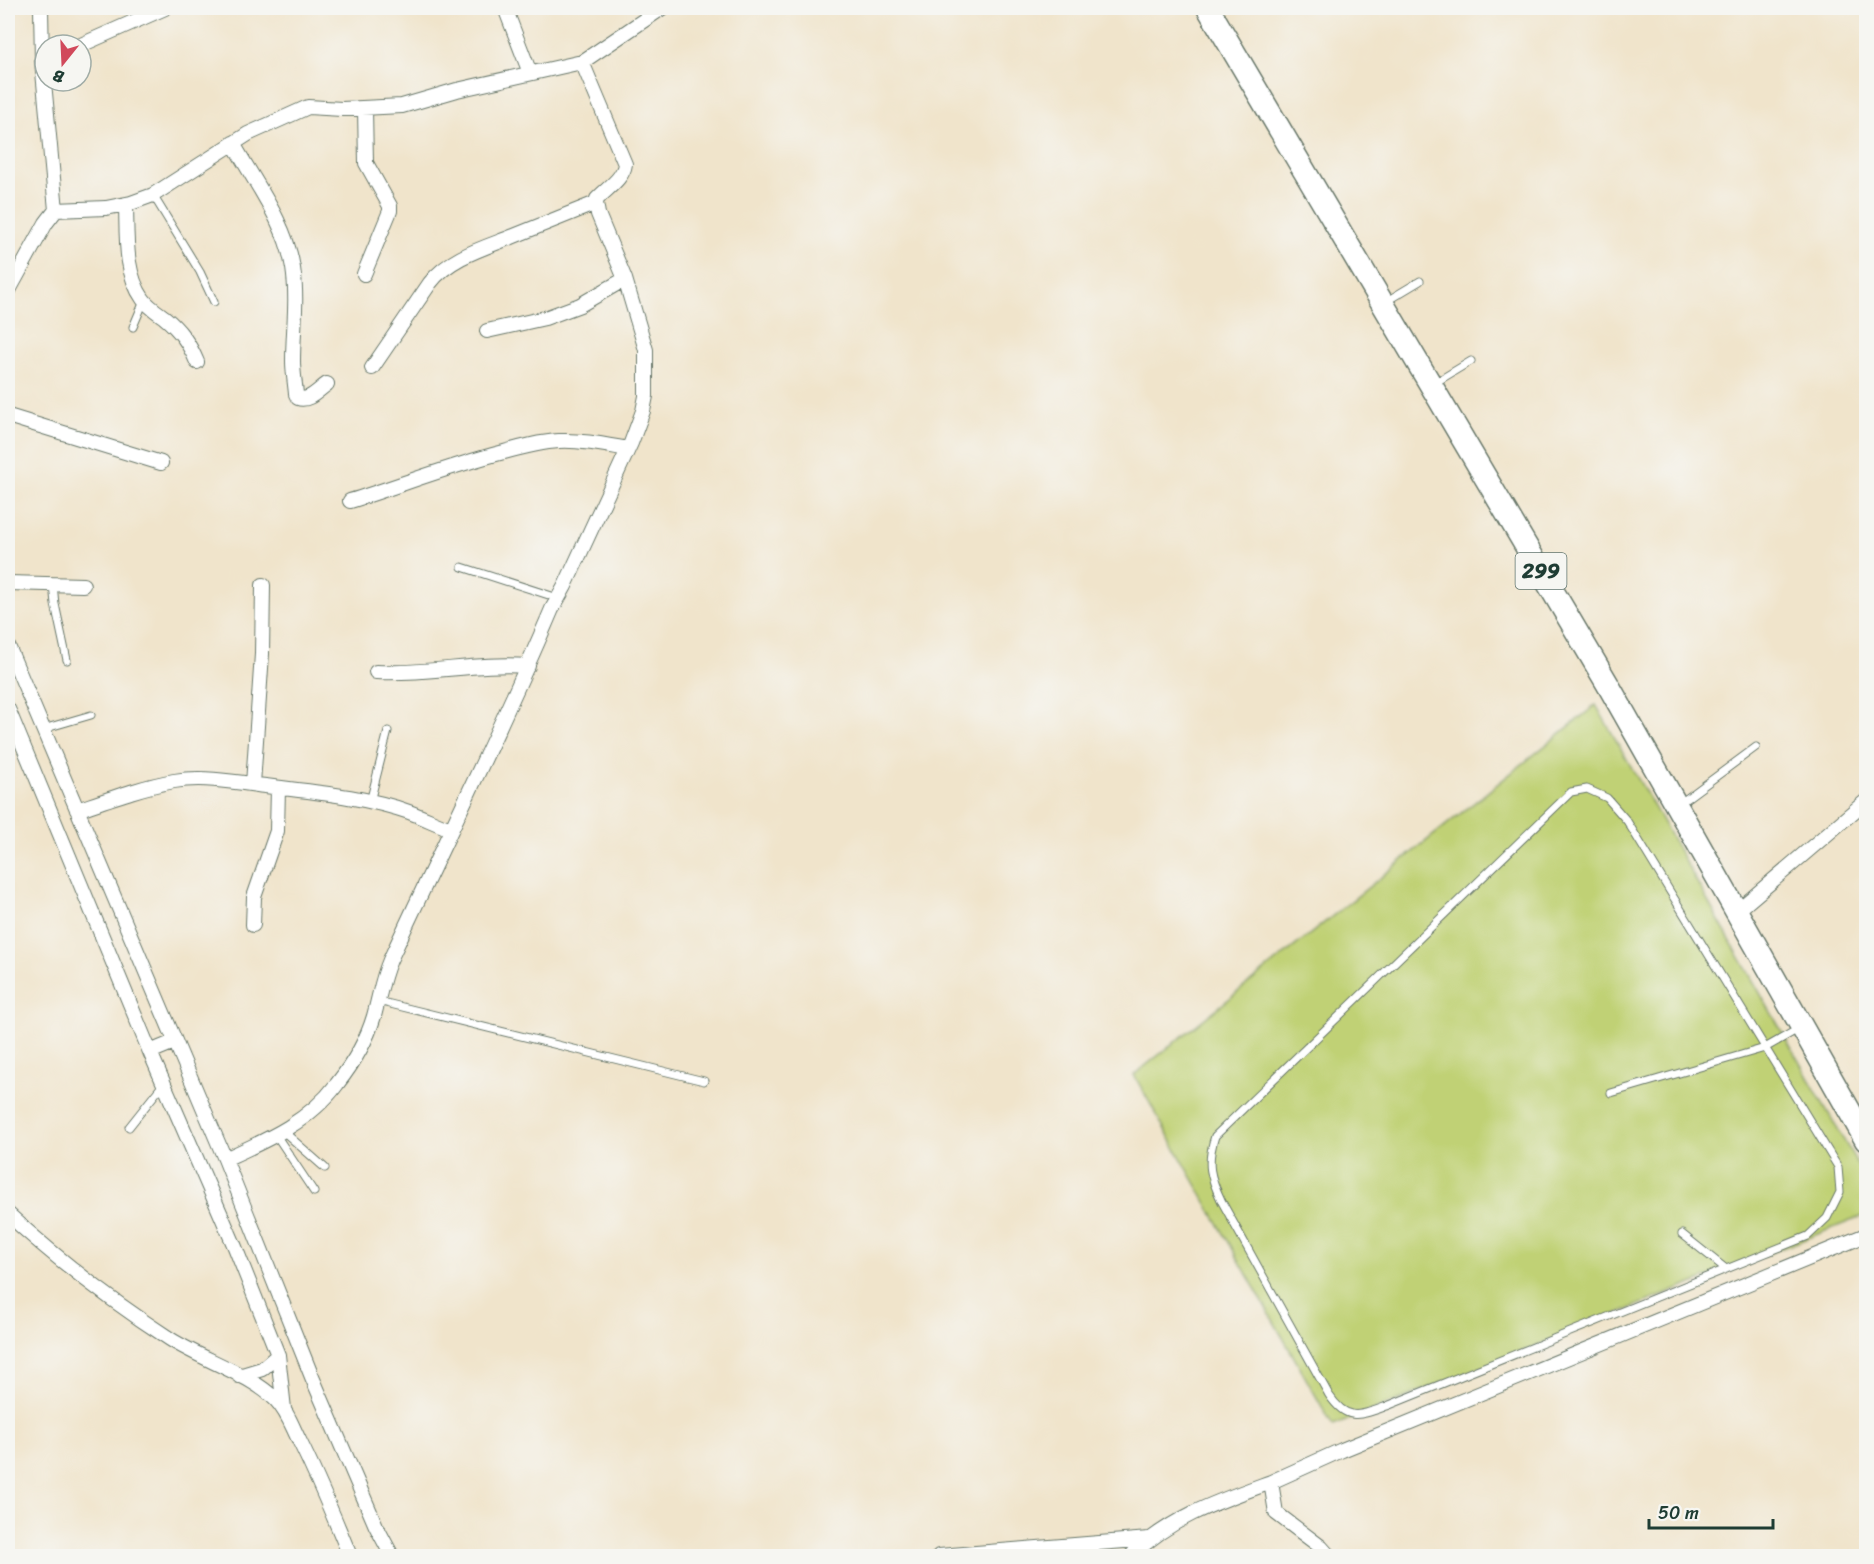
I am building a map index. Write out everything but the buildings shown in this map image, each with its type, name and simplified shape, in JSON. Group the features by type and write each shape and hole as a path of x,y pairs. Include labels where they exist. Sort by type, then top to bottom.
{"main road":[{"name":"299","path":"1208,8 1601,672 1866,1140"}],"street":[{"path":"41,8 42,33"},
{"path":"505,8 530,73"},
{"path":"56,210 106,208 153,195 233,143 308,107 342,109 402,106 457,90 582,62 661,8"},
{"path":"93,39 158,9"},
{"path":"225,1159 297,1122 318,1106 354,1061 373,1019 388,965 637,429 646,396 646,350 625,279 598,214 596,203 597,199 624,171 625,164 582,62"},
{"path":"8,292 45,223 56,210 47,93"},
{"path":"364,274 390,211 390,206 366,163 365,108"},
{"path":"233,143 270,208 289,249 296,299 293,362 296,394 298,398 307,399 327,384"},
{"path":"372,368 430,283 448,265 469,254 596,203"},
{"path":"126,204 131,274 144,301 183,336 189,343 197,362"},
{"path":"487,331 545,318 580,305 625,279"},
{"path":"8,416 161,463"},
{"path":"350,501 479,458 536,444 560,441 590,442 628,449"},
{"path":"8,583 83,585"},
{"path":"253,784 262,654 263,585"},
{"path":"8,645 31,733 163,1047 225,1159 312,1377 376,1526 392,1557"},
{"path":"376,672 395,673 505,664 528,666"},
{"path":"8,709 31,733 77,810 163,1047 164,1083 235,1247 278,1355 284,1409"},
{"path":"77,810 174,781 194,780 253,784 370,802 409,812 451,829"},
{"path":"253,925 254,897 277,831 278,788"},
{"path":"1737,911 1866,801"},
{"path":"8,1215 68,1267 170,1339 261,1388 276,1399 284,1409 313,1467 350,1557"},
{"path":"1131,1557 1149,1539 1189,1514 1866,1235"},
{"path":"239,1376 262,1369 278,1355"},
{"path":"1271,1482 1276,1513 1321,1547 1329,1557"},
{"path":"939,1557 1149,1539"}],"lane":[{"path":"153,195 200,272 214,302"},
{"path":"1383,304 1420,281"},
{"path":"133,327 144,301"},
{"path":"1431,385 1471,361"},
{"path":"462,567 558,598"},
{"path":"53,584 67,660"},
{"path":"31,733 91,715"},
{"path":"370,802 388,731"},
{"path":"1677,806 1756,747"},
{"path":"1587,789 1607,798 1616,806 1765,1048 1838,1167 1840,1192 1827,1218 1808,1236 1365,1414 1347,1414 1337,1407 1329,1395 1212,1180 1210,1156 1215,1136 1571,792 1587,789"},
{"path":"378,1001 704,1081"},
{"path":"1611,1093 1765,1048 1802,1027"},
{"path":"129,1127 164,1083"},
{"path":"279,1133 325,1168"},
{"path":"279,1133 314,1192"},
{"path":"1682,1234 1726,1269"}],"green space":[{"path":"1596,705 1866,1179 1866,1215 1333,1426 1134,1075"}]}
